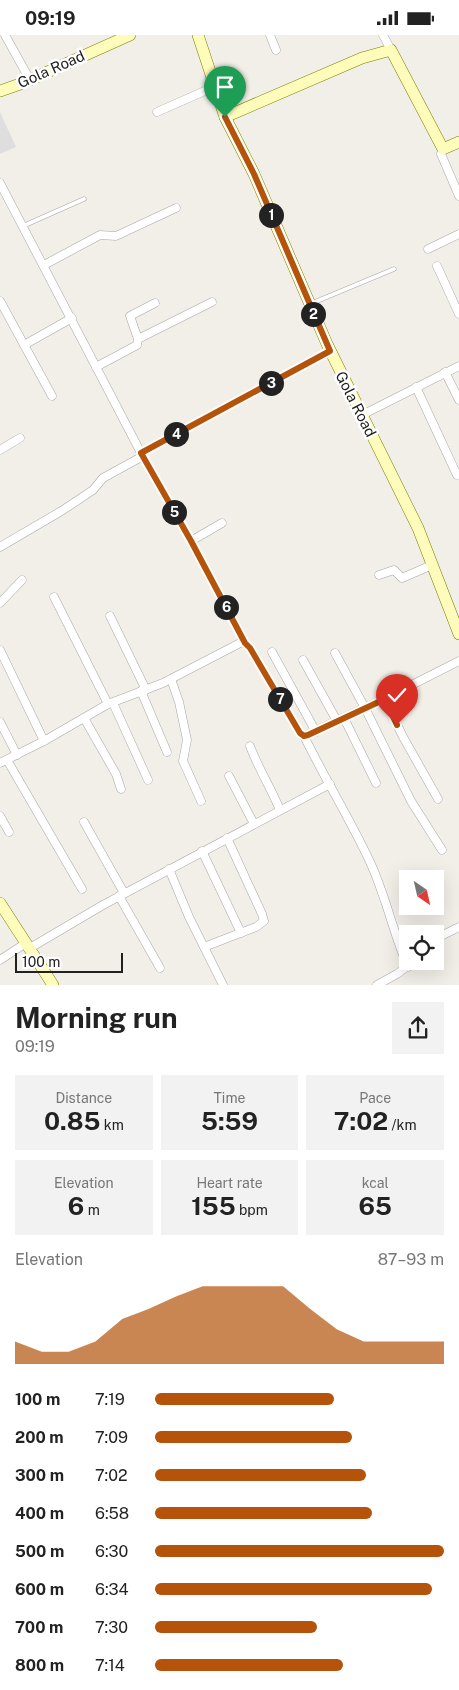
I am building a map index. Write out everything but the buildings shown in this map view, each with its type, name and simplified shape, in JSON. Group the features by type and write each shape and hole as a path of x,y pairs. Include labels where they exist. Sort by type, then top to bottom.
{"street":[{"path":"5,35 30,80"},
{"name":"Gola Road","path":"0,91 30,80 127,35"},
{"name":"Gola Road","path":"198,35 225,117 254,174 330,351 408,507 459,634"},
{"path":"270,35 276,50"},
{"path":"383,35 443,149 441,154 459,196"},
{"path":"225,117 362,58 391,50"},
{"path":"157,112 216,86"},
{"path":"443,149 459,142"},
{"path":"0,183 142,454 245,643 250,648 296,726 304,736 341,803 380,886 399,946"},
{"path":"44,265 100,235 116,236 176,208"},
{"path":"428,249 459,234"},
{"path":"437,266 459,314"},
{"path":"0,301 52,396"},
{"path":"138,339 212,302"},
{"path":"96,367 136,346 138,339 130,316 156,303"},
{"path":"24,345 72,318"},
{"path":"0,547 63,510 93,490 103,478 142,454 330,351"},
{"path":"362,415 459,366"},
{"path":"445,372 459,400"},
{"path":"416,387 457,475"},
{"path":"0,450 20,438"},
{"path":"191,541 222,523"},
{"path":"379,575 394,570 402,578 432,565"},
{"path":"0,603 22,580"},
{"path":"54,597 148,780"},
{"path":"110,616 167,752"},
{"path":"82,889 3,761 44,741 110,703 171,679 238,644 245,643"},
{"path":"0,651 44,741"},
{"path":"272,652 316,732"},
{"path":"335,653 365,708 411,801 442,850"},
{"path":"303,660 340,719 376,783"},
{"path":"304,736 385,699 459,661"},
{"path":"171,679 178,697 187,740 183,761 201,801"},
{"path":"385,699 402,735 438,799"},
{"path":"84,718 116,774 121,789"},
{"path":"0,722 17,755"},
{"path":"250,746 280,810"},
{"path":"229,776 254,824"},
{"path":"0,960 330,784"},
{"path":"0,816 9,832"},
{"path":"84,822 160,968"},
{"path":"204,947 262,924 263,919 227,838"},
{"path":"202,851 241,933"},
{"path":"169,869 223,985"},
{"path":"0,903 53,985"},
{"path":"444,934 459,927"},
{"path":"377,985 387,983 403,970"}],"lane":[{"path":"23,226 84,199"},
{"path":"309,304 394,269"}],"shaded area":[{"path":"0,112 16,147 0,154"}],"route":[{"path":"225,117 254,174 330,351 141,453 191,541 245,643 250,648 300,733 304,736 316,732 385,699 397,725"}]}
